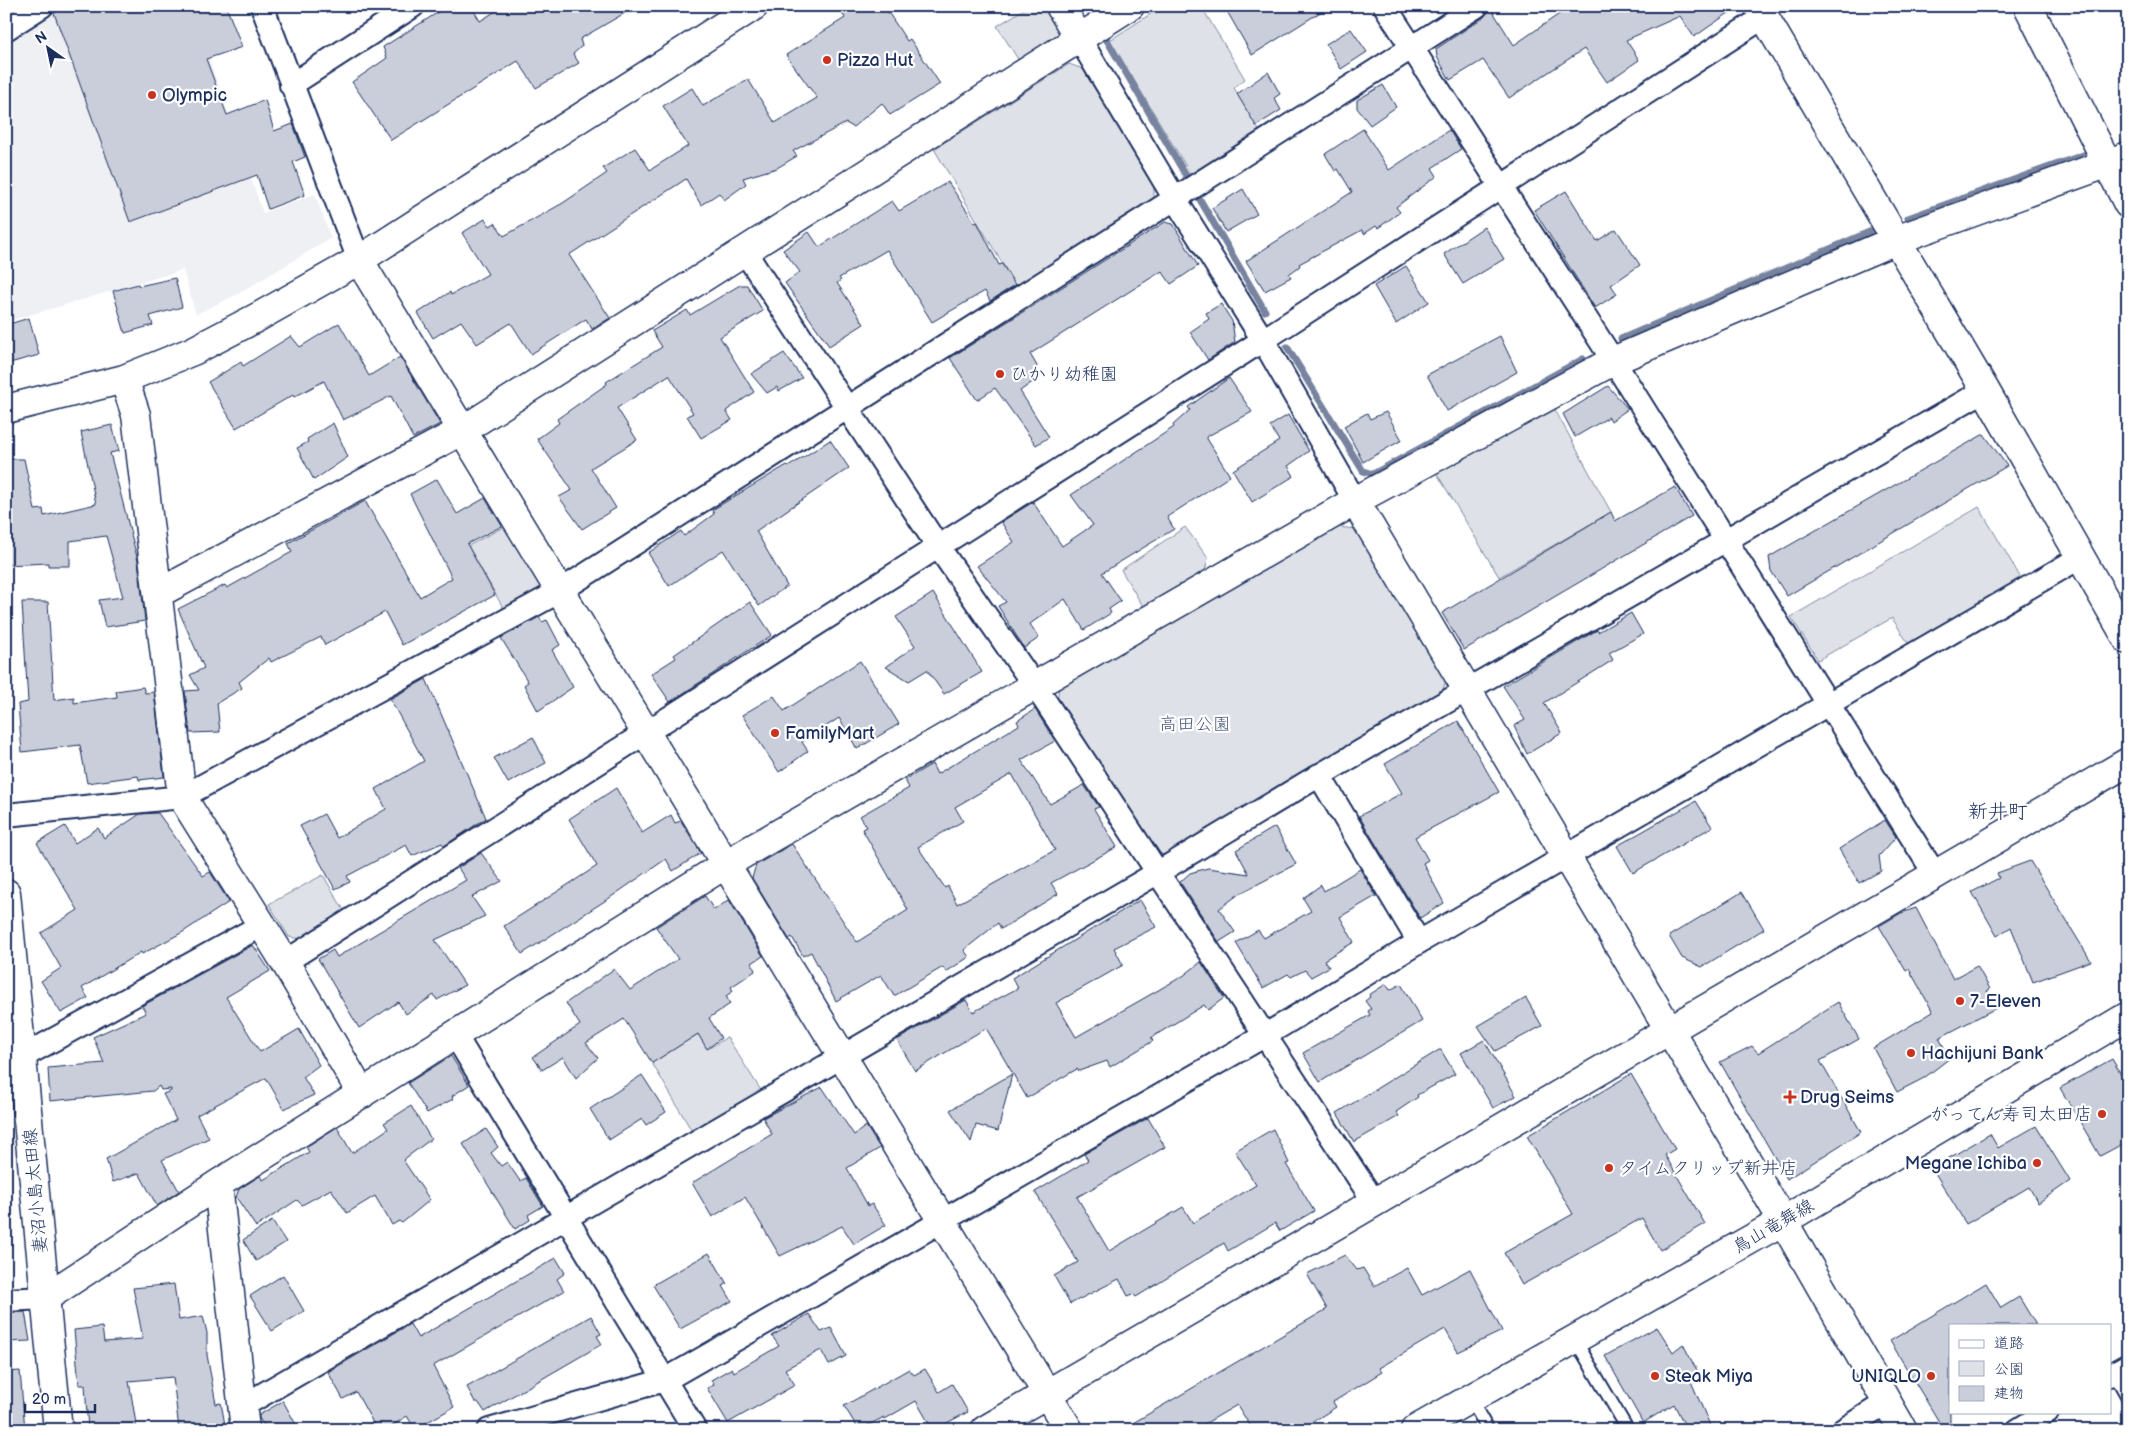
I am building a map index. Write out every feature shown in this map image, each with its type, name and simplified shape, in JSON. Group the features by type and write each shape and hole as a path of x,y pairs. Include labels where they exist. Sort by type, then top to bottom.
{"street":[{"path":"6,29 42,6"},
{"path":"262,6 359,260 1069,1430"},
{"path":"291,85 412,6"},
{"path":"6,408 124,379 193,351 359,260 754,6"},
{"path":"1060,6 1175,199 1263,340 1355,501 1783,1221 1904,1430"},
{"path":"159,593 462,430 1130,6"},
{"path":"1385,6 1613,361 1936,876"},
{"path":"6,816 182,797 560,591 1477,6"},
{"path":"2028,6 2118,160 2128,204"},
{"path":"285,962 1263,340 1501,186 1761,12 1985,390 2128,640"},
{"path":"6,1300 45,1298 218,1184 726,864 1355,501 1613,361 1896,240 2118,160"},
{"path":"745,252 938,545 1034,685 1375,1203"},
{"path":"124,379 136,415 159,593 182,797 285,962 362,1094"},
{"path":"218,1184 244,1418 564,1218 1156,873 1320,775 1985,390"},
{"path":"489,1430 665,1380 1264,1036 1419,942 2081,557"},
{"path":"985,1430 1936,876 2128,762"},
{"path":"1320,775 1419,942"},
{"name":"妻沼小島太田線","path":"6,893 12,1013 22,1057 58,1430"},
{"path":"22,1057 262,926"},
{"name":"鳥山竜舞線","path":"1415,1430 1783,1221 2128,1016"},
{"path":"455,1035 564,1218 695,1430"},
{"path":"1842,1430 1887,1402"},
{"path":"2018,1430 2044,1414"}],"lane":[{"path":"1574,1338 1628,1430"},
{"path":"2117,1371 2128,1398"},
{"path":"1470,1398 1488,1430"}],"shaded area":[{"path":"61,6 190,6 263,213 315,194 331,238 238,294 196,314 183,270 6,322 6,42"}],"green space":[{"path":"1029,6 1047,6 1060,28 1057,42 1021,64 997,26"},
{"path":"1163,6 1201,6 1245,79 1234,88 1260,132 1193,178 1110,40"},
{"path":"1069,64 1083,69 1154,187 1154,203 1017,288 934,149"},
{"path":"1554,408 1611,512 1499,577 1436,472"},
{"path":"1979,507 2022,580 1910,646 1892,618 1818,660 1791,617"},
{"path":"509,524 543,580 539,594 505,611 468,546"},
{"path":"1185,527 1208,558 1205,572 1144,608 1121,570"},
{"name":"高田公園","path":"1338,527 1356,529 1446,680 1442,693 1167,855 1157,853 1057,701 1059,687"},
{"path":"323,875 345,912 301,939 289,937 269,904"},
{"path":"698,1034 708,1049 727,1037 762,1092 693,1133 652,1063"}],"building":[{"name":"Olympic","path":"72,6 226,6 242,47 206,59 227,115 265,100 274,131 293,124 305,157 293,162 305,195 268,209 257,175 130,222 54,13"},
{"path":"448,6 471,6 480,21 504,6 637,6 580,39 582,46 573,54 579,63 536,88 518,61 391,140 352,82 387,58 383,47"},
{"path":"838,6 884,6 907,41 910,39 940,84 890,115 882,103 853,127 846,123 793,151 797,156 777,168 743,178 746,184 724,200 719,193 701,205 686,179 569,255 610,318 592,329 586,319 531,354 511,323 477,344 461,321 433,338 418,313 450,292 451,295 488,274 462,233 485,219 490,226 495,223 504,236 563,203 607,173 603,168 635,148 650,170 688,146 663,106 692,88 703,106 748,79 775,123 817,98 786,55 845,18"},
{"path":"1224,6 1330,6 1252,55"},
{"path":"1571,6 1739,6 1694,37 1680,16 1626,40 1639,60 1607,82 1584,49 1509,98 1483,60 1450,80 1437,57 1436,49 1484,17 1490,7 1514,45"},
{"path":"1351,29 1367,52 1341,69 1326,44"},
{"path":"1268,72 1280,94 1274,98 1281,110 1256,126 1237,94"},
{"path":"1383,85 1396,107 1370,125 1357,108 1357,100"},
{"path":"1363,129 1389,170 1449,130 1461,149 1432,168 1437,176 1396,207 1400,212 1378,228 1376,226 1364,234 1362,230 1299,264 1300,266 1289,274 1291,277 1265,291 1246,261 1352,192 1338,169 1335,171 1325,154"},
{"path":"948,182 975,223 977,222 999,265 1002,264 1015,285 990,301 985,291 932,322 887,250 839,278 841,280 837,283 864,324 829,346 785,283 800,272 783,250 809,232 819,247 892,201 899,211"},
{"path":"1243,189 1257,214 1226,232 1212,208"},
{"path":"1566,191 1597,241 1616,229 1640,265 1611,285 1617,294 1595,308 1534,210"},
{"path":"1165,222 1173,224 1198,266 1171,284 1162,271 1030,354 1037,366 1031,377 1034,381 1020,391 1049,437 1036,445 995,388 977,400 950,358"},
{"path":"1484,227 1504,259 1463,284 1444,254"},
{"path":"1406,266 1429,302 1396,324 1374,286"},
{"path":"175,278 182,307 150,316 153,325 125,333 113,291 138,284 139,286"},
{"path":"740,285 747,285 763,311 720,337 754,392 726,411 732,420 701,438 687,416 693,413 669,375 617,408 637,440 591,468 616,508 582,529 559,497 572,490 537,439 559,423 557,419 607,384 606,382 662,347 652,331 687,310 690,315"},
{"path":"1221,304 1232,321 1235,342 1208,360 1190,332 1209,319 1206,313"},
{"path":"29,318 39,355 6,364 6,325"},
{"path":"339,323 369,376 400,357 440,424 413,438 391,396 343,420 324,381 294,397 293,395 236,428 208,382 241,362 243,366 291,336 300,347"},
{"path":"1500,336 1517,372 1447,411 1427,375"},
{"path":"784,353 802,378 779,391 777,387 767,393 751,374"},
{"path":"1229,378 1252,412 1206,437 1230,476 1167,517 1174,529 1102,573 1121,601 1109,609 1111,613 1084,630 1065,599 1030,624 1039,638 1024,648 998,606 1006,602 977,566 1014,542 1001,522 1033,502 1062,546 1093,525 1071,495 1174,427 1173,425 1190,410 1188,407"},
{"path":"1608,386 1628,409 1611,421 1609,417 1575,437 1563,414"},
{"path":"1386,412 1402,440 1363,462 1344,426 1367,413 1370,419"},
{"path":"1288,415 1309,451 1288,466 1294,476 1252,502 1233,470 1279,441 1270,426"},
{"path":"333,423 348,457 314,480 297,448 308,442 307,439"},
{"path":"112,425 119,451 110,453 138,561 145,621 105,627 99,600 123,597 106,536 70,541 70,566 48,566 48,563 6,565 6,459 24,459 35,510 43,509 44,516 96,504 81,432"},
{"path":"1984,434 2007,466 1787,596 1771,571 1769,557"},
{"path":"830,440 849,468 756,531 787,586 759,606 723,550 669,586 648,553 681,531 684,536 714,514 712,510 787,465 788,467"},
{"path":"437,479 457,514 485,498 502,526 467,544 495,595 402,645 385,612 325,645 321,637 271,662 269,658 239,682 242,688 217,703 220,732 190,733 185,691 199,690 190,675 204,668 178,609 225,585 227,588 292,552 288,543 365,501 420,597 452,578 410,494"},
{"path":"1675,487 1692,516 1464,650 1442,613 1611,512 1615,521"},
{"path":"933,593 982,672 944,694 927,670 909,681 886,667 915,646 896,617"},
{"path":"22,602 48,602 54,700 74,697 74,703 117,697 116,691 143,687 145,693 154,692 164,777 139,780 138,776 87,783 80,745 22,752 18,704 28,702"},
{"path":"750,602 772,635 670,702 651,674 676,658 674,655"},
{"path":"1631,613 1643,634 1609,653 1613,660 1544,703 1562,733 1527,754 1514,726 1525,720 1503,686 1597,630 1598,632"},
{"path":"539,617 542,622 547,620 560,645 552,650 573,687 538,711 524,685 528,682 501,638"},
{"path":"860,661 899,724 857,749 839,718 802,742 808,751 779,772 742,715 774,696 784,711"},
{"path":"426,679 486,818 444,846 442,843 412,856 406,845 347,876 350,882 335,889 300,826 324,814 337,838 386,809 376,789 424,761 390,699"},
{"path":"1035,709 1055,741 1021,760 1050,804 1084,785 1099,807 1094,809 1117,847 1051,883 1058,894 1001,929 998,923 964,950 969,957 946,972 943,967 894,996 881,975 836,1001 811,952 803,956 792,937 789,939 752,878 756,865 792,844 857,942 908,910 862,829 867,827 860,816 909,788 905,780 932,764 937,774 1019,725 1017,721","holes":["1012,774 1055,850 957,904 948,886 945,888 918,847 963,821 955,807"]},
{"path":"1458,721 1499,792 1415,837 1428,860 1423,863 1444,903 1420,918 1359,816 1402,793 1385,764"},
{"path":"533,737 546,763 508,783 494,758"},
{"path":"616,788 642,833 671,815 675,823 681,821 701,853 673,871 666,859 522,954 504,926 597,866 569,819"},
{"path":"1696,801 1712,827 1633,873 1617,846"},
{"path":"158,813 203,876 210,872 229,902 183,932 142,954 141,952 82,988 88,998 61,1013 41,981 61,968 41,933 78,910 37,843 65,826 75,843 98,828 104,838 140,814"},
{"path":"1885,820 1896,837 1879,856 1881,871 1859,883 1839,849"},
{"path":"1275,827 1296,864 1239,894 1219,909 1235,932 1219,942 1180,882 1190,873 1208,868 1249,874 1236,850"},
{"path":"481,853 502,881 472,897 485,916 435,940 465,985 437,1000 434,995 406,1014 398,1002 359,1028 318,959 333,950 337,957 466,880 458,868"},
{"path":"2030,861 2091,961 2033,982 2011,927 1997,936 1972,892 1999,878 1997,873"},
{"path":"1360,869 1376,896 1340,917 1354,942 1324,960 1329,967 1311,977 1305,970 1291,977 1288,974 1263,988 1236,943 1258,930 1264,938 1311,911 1303,898 1321,885 1324,891"},
{"path":"1742,892 1764,929 1702,967 1682,958 1669,936"},
{"path":"705,896 714,910 729,900 763,956 752,963 755,971 731,987 733,991 726,996 730,1004 709,1018 721,1038 707,1049 698,1034 652,1063 624,1019 586,1043 598,1058 576,1078 563,1057 542,1070 533,1057 580,1025 566,1003 614,969 630,990 678,959 656,927"},
{"path":"1140,900 1156,927 1114,948 1123,965 1056,1003 1076,1037 1183,976 1201,962 1224,998 1208,1010 1204,1005 1151,1038 1153,1041 1110,1067 1107,1061 1079,1071 1077,1069 1027,1098 986,1028 915,1071 897,1040 966,1000 973,1012 1018,988 1012,978"},
{"path":"1916,908 1953,979 1977,966 1990,989 1987,991 1996,1008 1939,1038 1950,1058 1924,1078 1897,1092 1873,1048 1933,1012 1909,969 1906,971 1879,926 1901,913"},
{"path":"253,945 270,971 226,997 260,1052 299,1029 319,1065 303,1077 314,1095 284,1109 266,1078 197,1115 209,1138 162,1160 179,1191 157,1206 139,1173 113,1182 106,1159 176,1120 163,1094 171,1091 171,1089 161,1090 159,1086 153,1091 50,1101 48,1068 104,1063 93,1037 146,1013 142,1006"},
{"path":"1386,984 1390,990 1401,984 1422,1021 1320,1082 1303,1053 1370,1015 1368,1011 1371,1009 1365,1001 1370,997 1369,995"},
{"path":"1526,998 1542,1026 1495,1051 1478,1026"},
{"name":"Drug Seims","path":"1838,1002 1859,1039 1820,1061 1861,1132 1787,1179 1720,1062 1752,1046 1758,1053"},
{"path":"1484,1040 1516,1096 1493,1108 1461,1053"},
{"path":"1441,1050 1455,1074 1417,1095 1418,1097 1396,1112 1399,1116 1354,1142 1337,1113"},
{"path":"451,1056 469,1085 452,1096 453,1099 427,1113 408,1083"},
{"name":"がってん寿司太田店","path":"2112,1059 2128,1086 2128,1141 2100,1156 2060,1088"},
{"path":"1012,1074 998,1131 976,1125 971,1142 950,1110"},
{"name":"タイムクリップ新井店","path":"1631,1074 1675,1149 1665,1155 1705,1224 1660,1250 1642,1218 1522,1285 1504,1253 1573,1214 1527,1136"},
{"path":"642,1075 666,1112 646,1125 642,1119 609,1140 590,1109"},
{"path":"822,1087 854,1135 866,1126 880,1148 847,1168 868,1206 872,1204 886,1225 854,1244 842,1226 780,1256 745,1197 712,1217 692,1183 772,1134 763,1118"},
{"path":"411,1106 431,1139 403,1160 430,1200 402,1223 399,1221 392,1225 375,1196 347,1213 331,1189 302,1205 297,1200 256,1227 236,1197 239,1189 260,1176 263,1180 309,1152 306,1147 337,1127 352,1153 388,1129 384,1123"},
{"path":"1148,1118 1165,1147 1077,1197 1109,1251 1183,1207 1193,1223 1256,1185 1235,1151 1273,1129 1289,1163 1286,1164 1314,1211 1280,1231 1275,1223 1228,1251 1224,1243 1136,1297 1133,1294 1128,1296 1119,1279 1070,1304 1054,1276 1078,1262 1035,1192 1088,1160 1084,1154"},
{"path":"2036,1126 2070,1181 2038,1203 2029,1187 1966,1224 1932,1168 1990,1134 1998,1148"},
{"path":"486,1129 498,1147 491,1153 501,1166 507,1162 520,1181 526,1178 543,1206 528,1215 530,1220 515,1229 463,1144"},
{"path":"272,1221 286,1242 256,1261 243,1240"},
{"path":"709,1253 727,1284 723,1286 732,1301 680,1329 653,1285"},
{"path":"1345,1255 1357,1270 1363,1268 1374,1286 1407,1268 1422,1295 1470,1269 1502,1331 1458,1352 1445,1329 1379,1368 1382,1372 1333,1402 1336,1407 1300,1430 1253,1430 1237,1405 1194,1430 1121,1430 1327,1309 1307,1274"},
{"path":"556,1258 565,1273 557,1279 564,1291 433,1366 454,1407 415,1429 407,1416 386,1430 377,1430 356,1392 343,1399 328,1372 410,1324 418,1338"},
{"path":"283,1275 304,1311 272,1331 250,1296"},
{"name":"UNIQLO","path":"1986,1283 2001,1308 2019,1297 2035,1324 1949,1324 1950,1430 1944,1430 1890,1341"},
{"path":"174,1284 179,1320 203,1316 207,1333 207,1355 216,1404 221,1403 226,1430 179,1430 173,1377 129,1381 137,1430 88,1430 85,1385 79,1385 74,1330 102,1327 104,1342 143,1339 133,1288"},
{"path":"25,1312 30,1341 6,1342 6,1313"},
{"path":"809,1314 821,1332 831,1328 846,1356 829,1365 821,1350 785,1369 795,1385 728,1423 707,1388 714,1385 711,1380 732,1368 734,1372 779,1346 772,1336"},
{"path":"591,1316 601,1334 597,1336 602,1344 485,1412 478,1402 475,1402 467,1387"},
{"name":"Steak Miya","path":"1657,1327 1673,1352 1683,1344 1698,1373 1690,1379 1712,1430 1687,1430 1674,1404 1643,1423 1605,1356"},
{"path":"909,1369 914,1375 925,1369 939,1392 952,1384 968,1412 933,1430 916,1401 885,1419 884,1417 859,1430 844,1406"},
{"path":"20,1371 25,1430 6,1430 6,1372"},
{"path":"283,1401 299,1430 267,1430 259,1415"}],"waterway":[{"path":"6,14 18,6"},
{"path":"1087,6 1095,21"},
{"path":"1101,30 1265,311"},
{"path":"1908,218 2086,154"},
{"path":"1621,339 1874,230"},
{"path":"1287,347 1363,471 1373,474 1583,359"}],"place":[{"name":"Pizza Hut","path":"827,60"},
{"name":"Olympic","path":"152,95"},
{"name":"ひかり幼稚園","path":"1000,374"},
{"name":"FamilyMart","path":"775,733"},
{"name":"7-Eleven","path":"1960,1001"},
{"name":"Hachijuni Bank","path":"1911,1053"},
{"name":"Drug Seims","path":"1790,1097"},
{"name":"がってん寿司太田店","path":"2102,1114"},
{"name":"Megane Ichiba","path":"2037,1163"},
{"name":"タイムクリップ新井店","path":"1609,1168"},
{"name":"Steak Miya","path":"1655,1376"},
{"name":"UNIQLO","path":"1931,1376"}],"district":[{"name":"新井町","path":"1998,811"}]}
